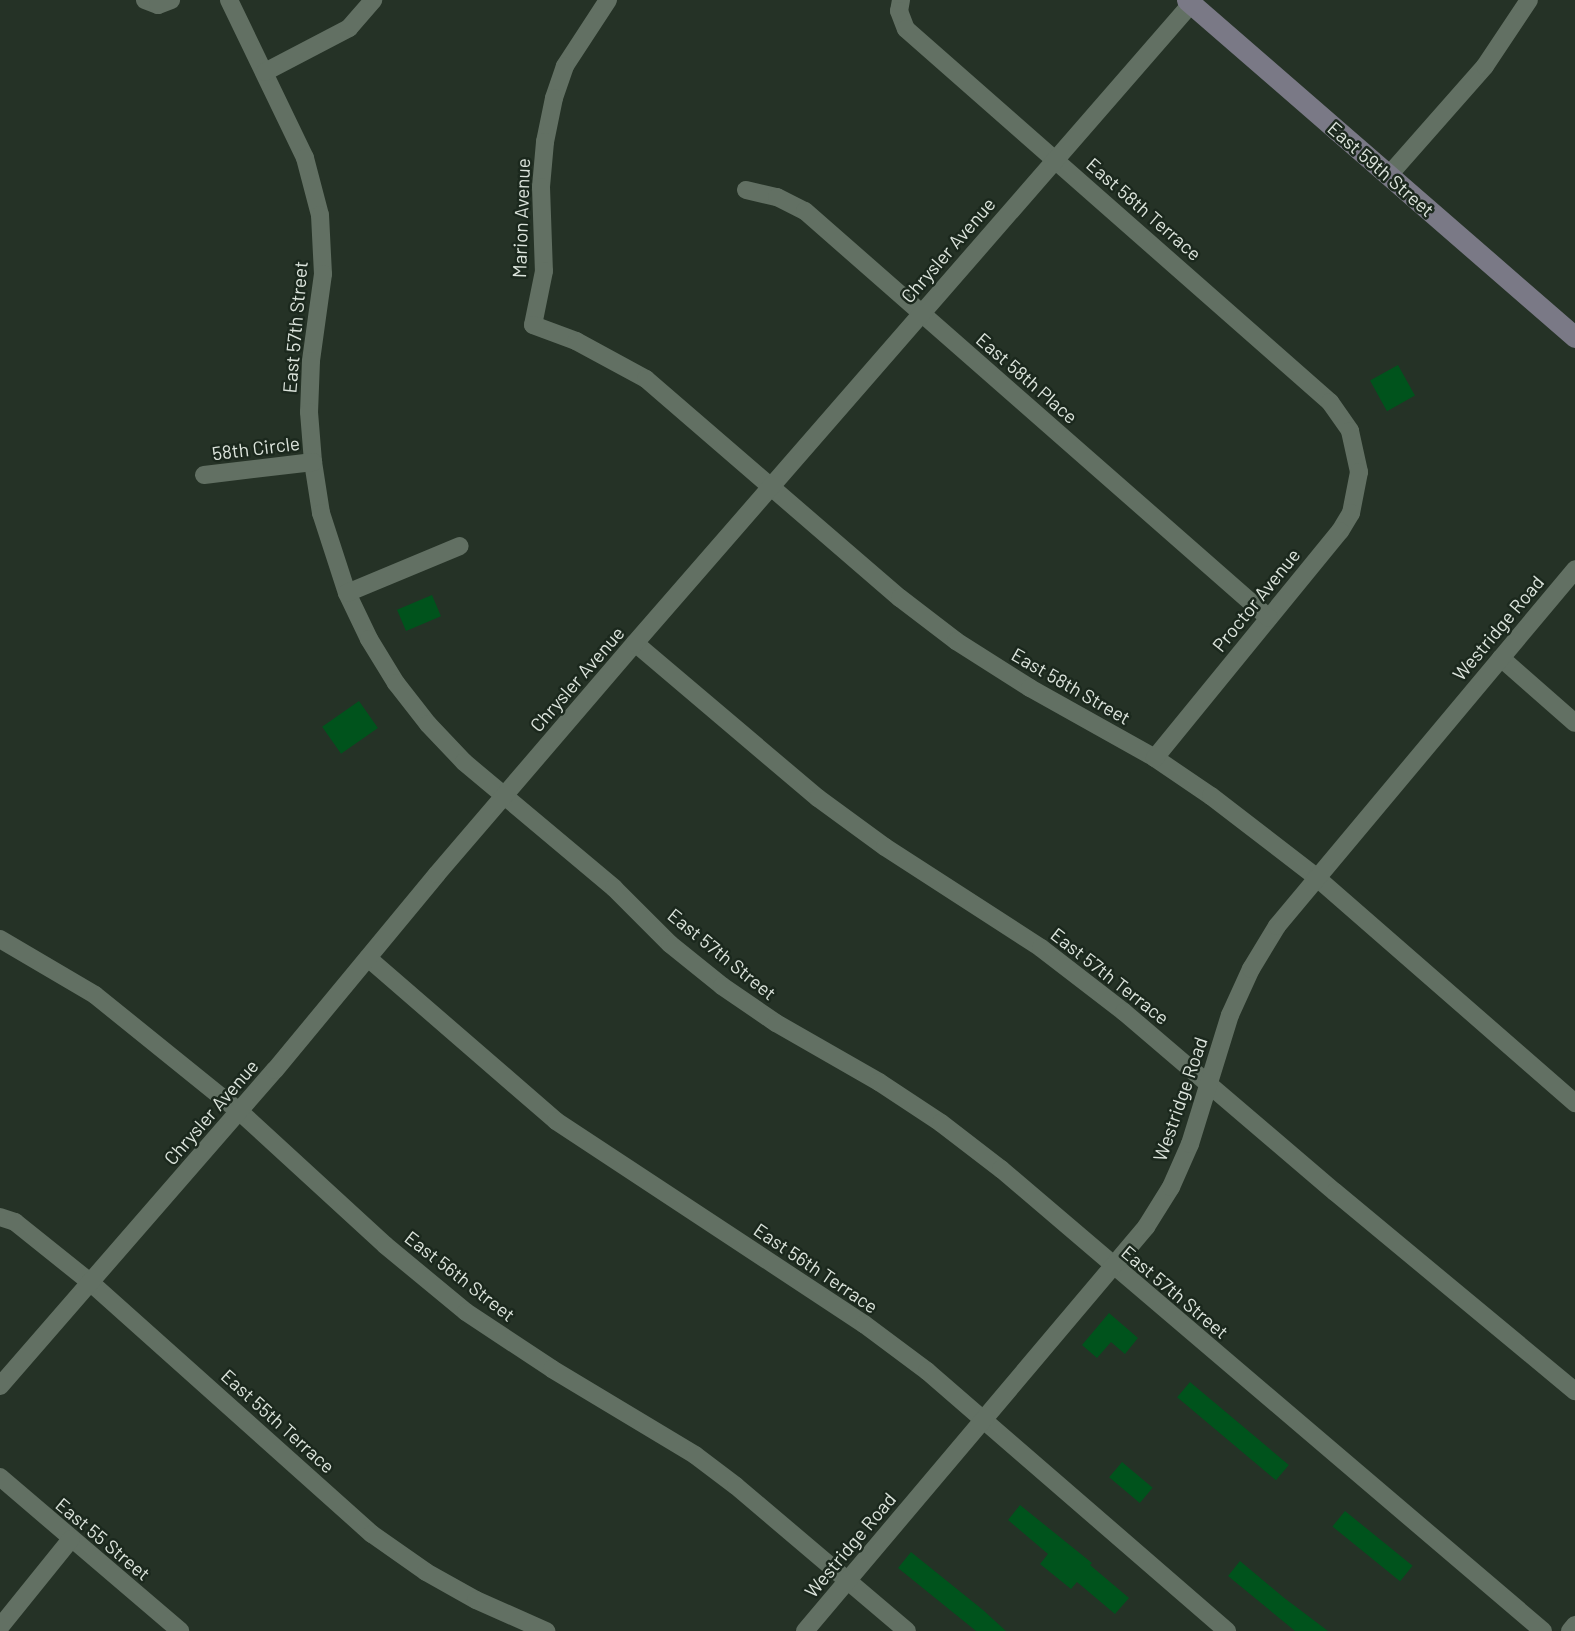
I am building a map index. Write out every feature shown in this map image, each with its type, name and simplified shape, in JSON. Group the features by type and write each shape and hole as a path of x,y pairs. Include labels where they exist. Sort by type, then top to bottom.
{"street":[{"path":"145,0 158,5 172,0"},
{"path":"229,0 265,72 349,28 373,0"},
{"name":"Marion Avenue","path":"533,325 544,271 541,187 545,142 554,98 565,66 608,0"},
{"name":"East 58th Terrace","path":"901,0 899,11 906,29 1330,402 1350,431 1357,455"},
{"path":"1389,175 1485,66 1529,0"},
{"name":"Chrysler Avenue","path":"0,1386 239,1111 635,643 1189,2"},
{"name":"East 59th Street","path":"1189,2 1575,337"},
{"name":"East 57th Street","path":"265,72 305,158 320,215 323,274 311,361 309,399 313,462 321,513 347,593 369,639 396,683 428,724 504,797 614,888 670,944 722,986 776,1023 879,1082 1001,1169 1543,1631"},
{"name":"East 58th Place","path":"746,190 777,197 805,211 1269,618"},
{"name":"East 58th Street","path":"533,325 576,341 646,379 900,598 956,641 1030,688 1155,758 1211,796 1316,877 1575,1102"},
{"name":"Proctor Avenue","path":"1155,758 1340,531 1351,513 1358,482 1357,455"},
{"name":"58th Circle","path":"204,475 313,462"},
{"path":"347,593 460,545"},
{"name":"Westridge Road","path":"805,1631 1146,1227 1171,1187 1190,1144 1230,1015 1251,969 1277,926 1575,569"},
{"name":"East 57th Terrace","path":"635,643 818,798 886,847 1041,948 1124,1012 1575,1391"},
{"path":"1501,658 1575,723"},
{"name":"East 56th Street","path":"0,939 95,995 239,1111 385,1245 466,1312 552,1369 695,1455 907,1631"},
{"name":"East 56th Terrace","path":"368,958 556,1121 864,1324 927,1371 1227,1631"},
{"name":"East 55th Terrace","path":"0,1217 15,1222 90,1282 372,1534 426,1572 476,1600 546,1631"},
{"name":"East 55 Street","path":"0,1477 180,1631"},
{"path":"0,1627 71,1539"},
{"path":"1570,1631 1575,1625"}],"building":[{"path":"1398,365 1415,396 1387,411 1370,381"},
{"path":"432,595 441,616 406,631 397,610"},
{"path":"359,701 378,728 341,754 322,727"},
{"path":"1109,1313 1138,1338 1125,1354 1111,1342 1097,1358 1082,1345"},
{"path":"1190,1382 1289,1465 1276,1480 1177,1397"},
{"path":"1122,1462 1153,1488 1140,1503 1109,1477"},
{"path":"1020,1505 1092,1563 1090,1565 1129,1598 1115,1614 1077,1582 1071,1589 1040,1564 1048,1554 1008,1520"},
{"path":"1345,1511 1413,1566 1400,1581 1332,1527"},
{"path":"911,1552 1006,1631 976,1631 898,1568"},
{"path":"1240,1561 1328,1631 1295,1631 1228,1576"}]}
